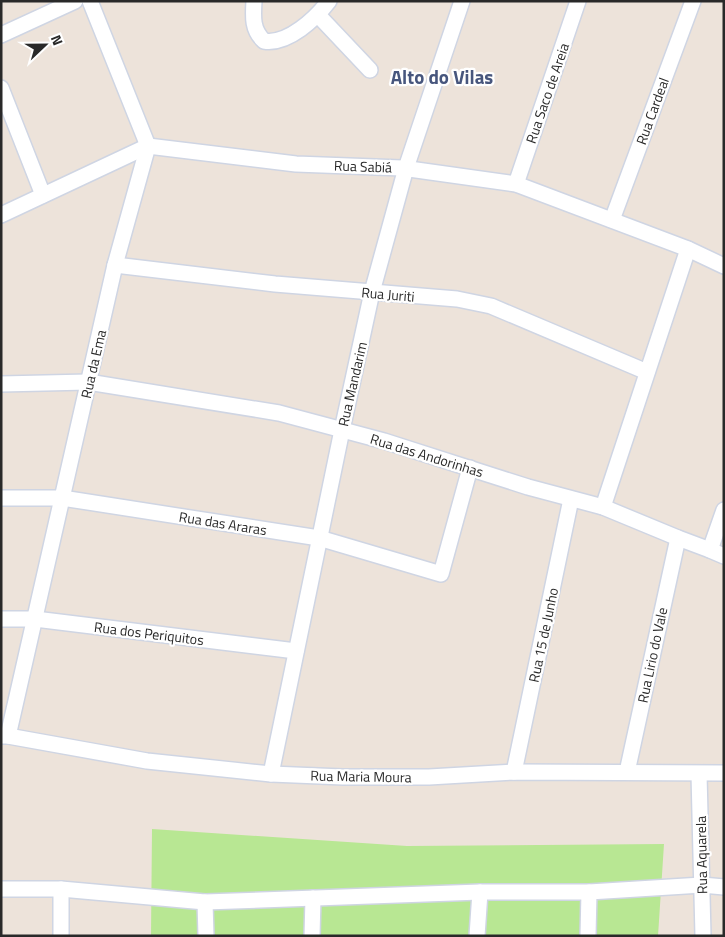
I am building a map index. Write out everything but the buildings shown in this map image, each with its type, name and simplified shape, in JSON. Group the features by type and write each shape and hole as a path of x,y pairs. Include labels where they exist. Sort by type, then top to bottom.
{"street":[{"path":"1,215 148,146 90,1"},
{"path":"254,1 255,29 264,41 276,41 301,29 318,15 329,1"},
{"name":"Rua Mandarim","path":"270,774 372,292 406,168 462,1"},
{"name":"Rua Saco de Areia","path":"516,184 578,1"},
{"name":"Rua Cardeal","path":"612,220 693,1"},
{"path":"1,35 67,3"},
{"path":"318,15 370,70"},
{"path":"1,88 43,195"},
{"name":"Rua Sabiá","path":"148,146 296,164 406,168 516,184 688,249 724,266"},
{"name":"Rua da Ema","path":"5,736 35,619 115,265 148,146"},
{"path":"603,507 688,249"},
{"name":"Rua Juriti","path":"115,265 274,284 457,298 491,306 647,372"},
{"name":"Rua das Andorinhas","path":"1,384 88,382 279,413 603,507 717,553"},
{"name":"Rua das Araras","path":"1,498 62,498 319,538 441,574 470,468"},
{"name":"Rua 15 de Junho","path":"514,772 571,499"},
{"path":"717,553 724,510"},
{"name":"Rua Lirio do Vale","path":"627,772 678,538"},
{"name":"Rua dos Periquitos","path":"1,619 35,619 296,651"},
{"name":"Rua Maria Moura","path":"5,736 147,760 270,774 343,777 429,777 514,772 724,773"},
{"name":"Rua Aquarela","path":"699,774 703,936"},
{"path":"1,889 62,889 205,902 480,892 589,892 702,885 724,887"},
{"path":"61,936 62,889"},
{"path":"477,936 480,892"},
{"path":"588,936 589,892"},
{"path":"312,936 313,898"},
{"path":"205,902 206,936"}],"green space":[{"path":"152,829 407,846 664,844 658,936 151,936"}],"district":[{"name":"Alto do Vilas","path":"442,76"}]}
